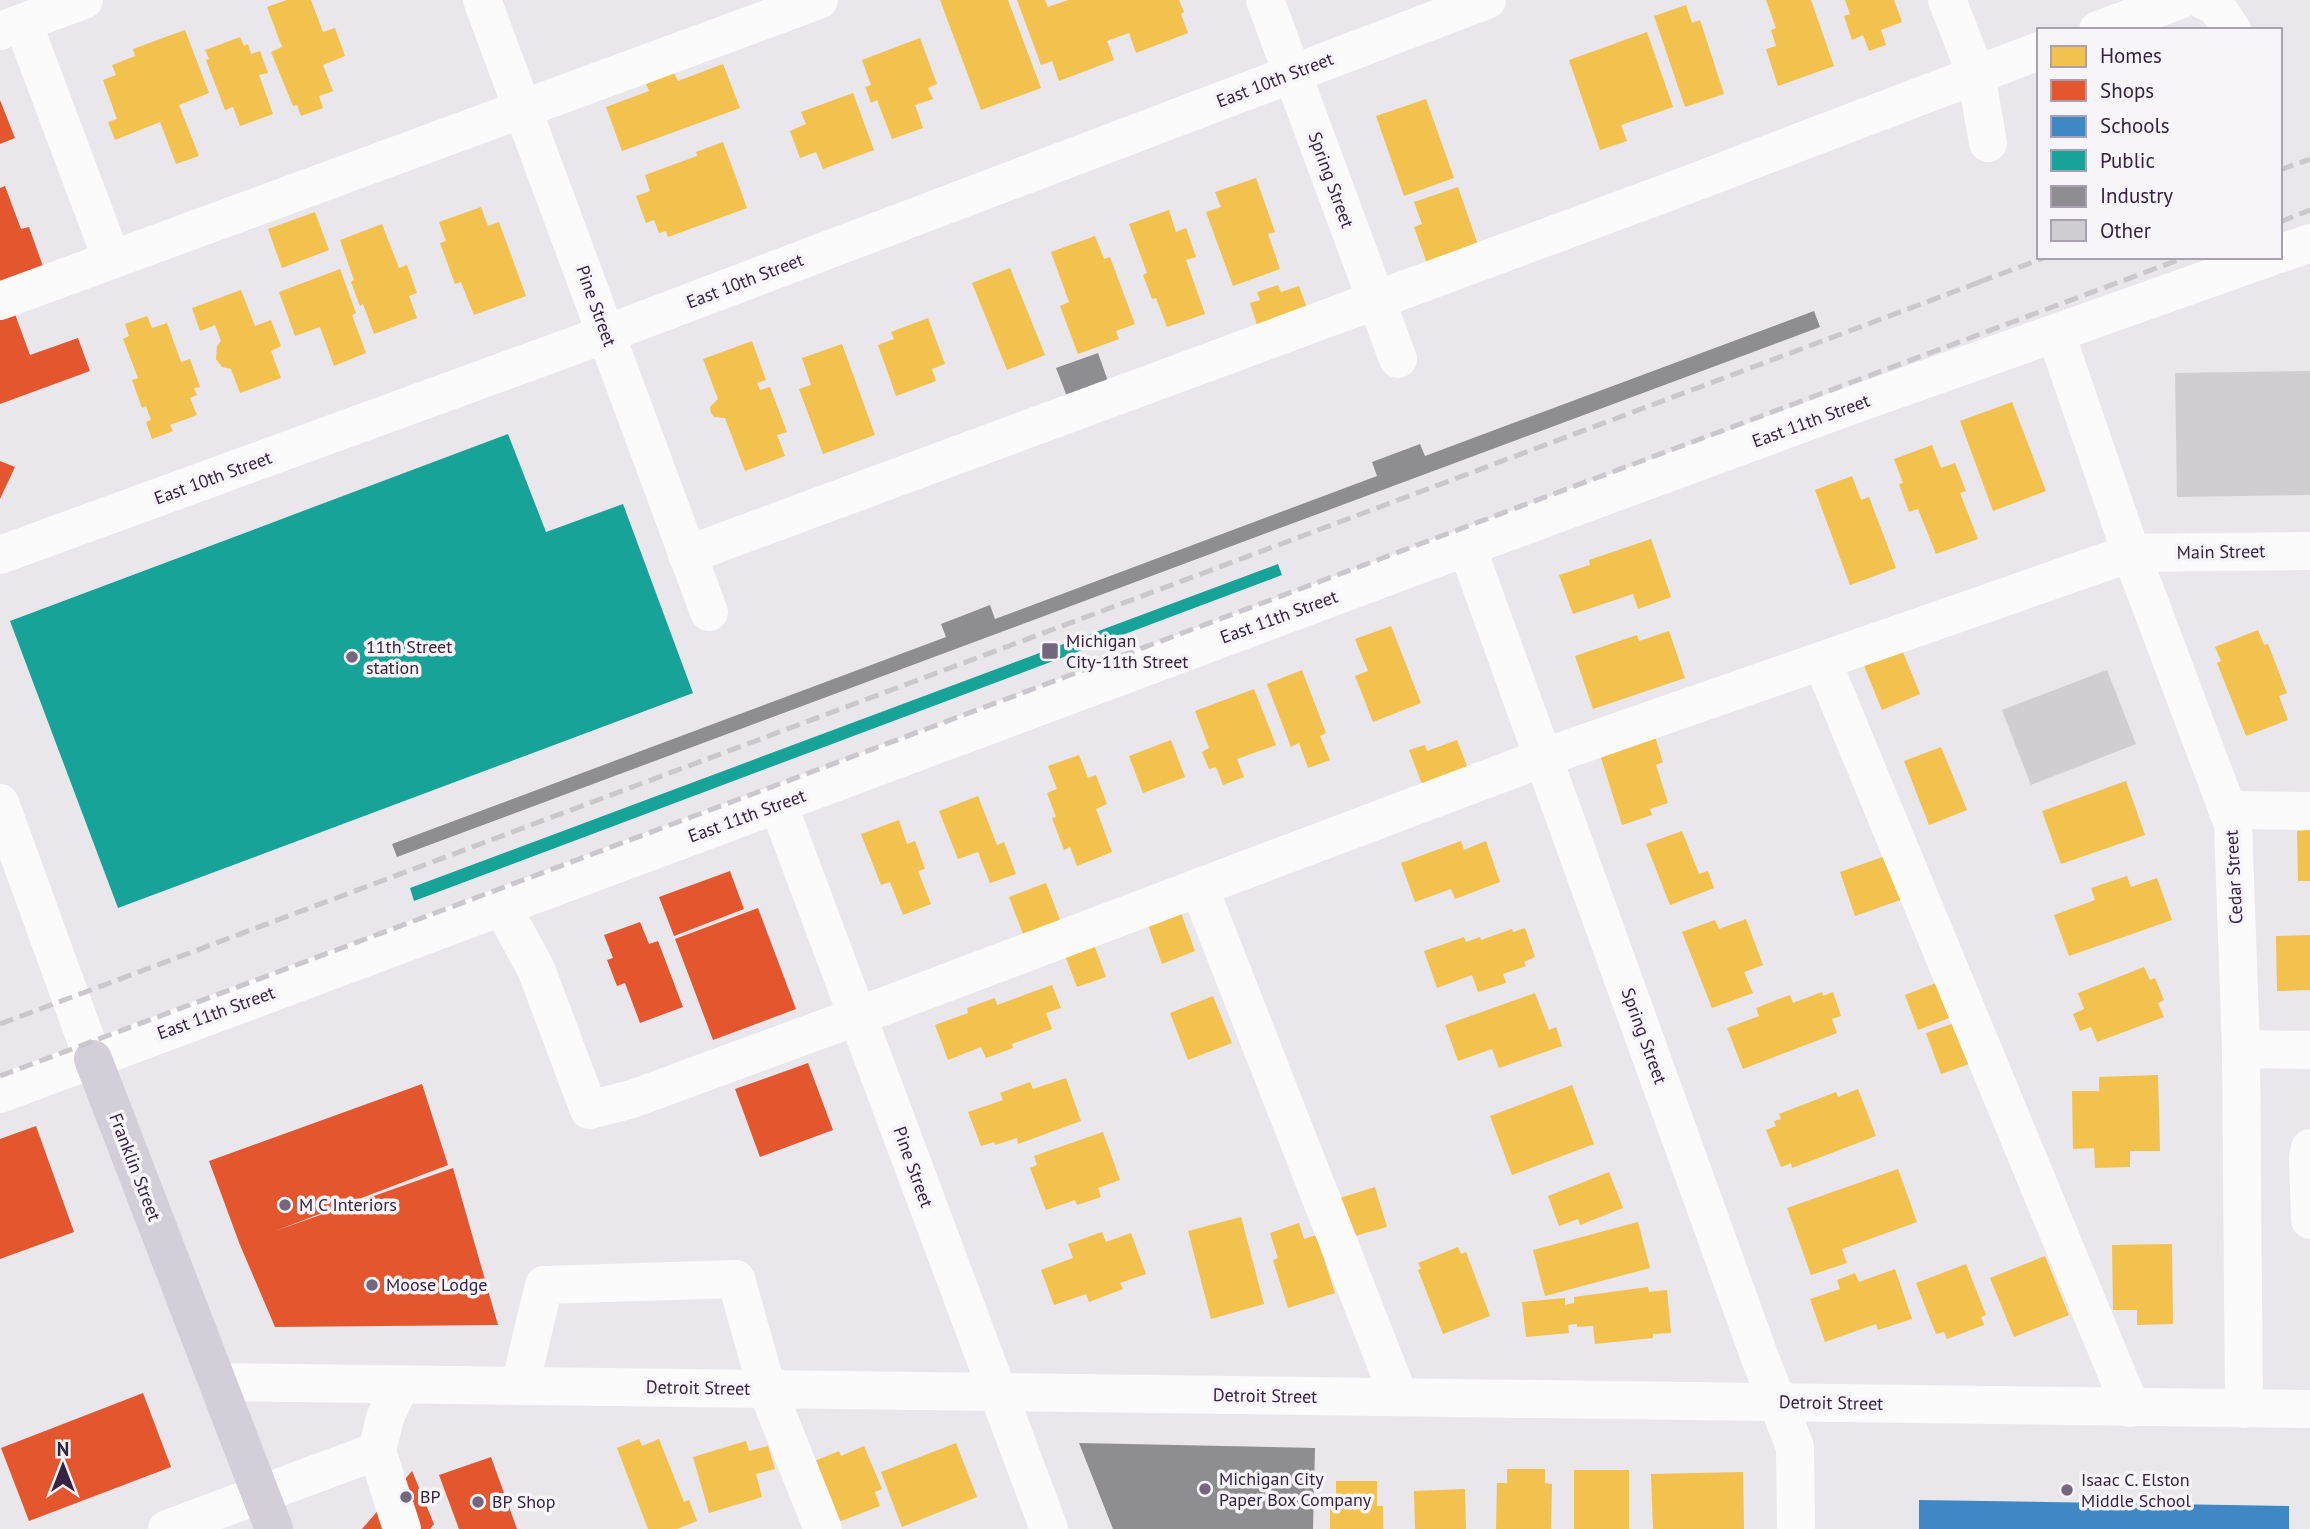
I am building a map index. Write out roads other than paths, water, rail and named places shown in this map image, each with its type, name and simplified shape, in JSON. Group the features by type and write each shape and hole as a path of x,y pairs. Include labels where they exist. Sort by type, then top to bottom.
{"main road":[{"name":"Franklin Street","path":"93,1059 274,1529"}],"street":[{"path":"83,0 11,27 112,260"},
{"name":"Pine Street","path":"482,0 709,612"},
{"path":"0,301 819,0"},
{"name":"Spring Street","path":"1265,0 1398,359"},
{"name":"East 10th Street","path":"0,555 606,334 1487,0"},
{"path":"1947,0 1976,74 1988,143"},
{"path":"2103,28 2179,0"},
{"path":"2203,0 2216,6 2231,28"},
{"path":"687,555 1682,187 2037,52"},
{"path":"2282,253 2310,243"},
{"name":"East 11th Street","path":"0,1094 1836,411 2264,259"},
{"name":"Cedar Street","path":"2056,334 2132,553 2232,824 2241,1049 2244,1409"},
{"name":"Spring Street","path":"1468,547 1795,1447 1797,1529"},
{"name":"Main Street","path":"502,907 536,969 589,1111 632,1099 858,1016 1545,757 2132,553 2310,551"},
{"path":"1822,661 2132,1408"},
{"name":"Pine Street","path":"778,804 1049,1529"},
{"path":"2227,810 2310,811"},
{"name":"Franklin Street","path":"2,813 93,1059"},
{"path":"1199,887 1399,1397"},
{"path":"2241,1049 2310,1050"},
{"path":"2310,1148 2310,1220"},
{"path":"520,1386 544,1285 736,1279 767,1389 823,1529"},
{"name":"Detroit Street","path":"219,1382 2310,1409"},
{"path":"400,1385 385,1418 377,1451 402,1529"},
{"path":"167,1529 377,1451"}],"railway":[{"path":"2282,169 2310,159"},
{"path":"2282,221 2310,210"},
{"path":"1979,282 2042,259"},
{"path":"0,1076 2181,259"},
{"path":"0,1024 1988,279"}],"place":[{"name":"Michigan City-11th Street","path":"1050,651"},
{"name":"11th Street station","path":"352,657"},
{"name":"M C Interiors","path":"285,1205"},
{"name":"Moose Lodge","path":"372,1285"},
{"name":"Michigan City Paper Box Company","path":"1205,1489"},
{"name":"Isaac C. Elston Middle School","path":"2067,1490"},
{"name":"BP","path":"406,1497"},
{"name":"BP Shop","path":"478,1502"}]}
